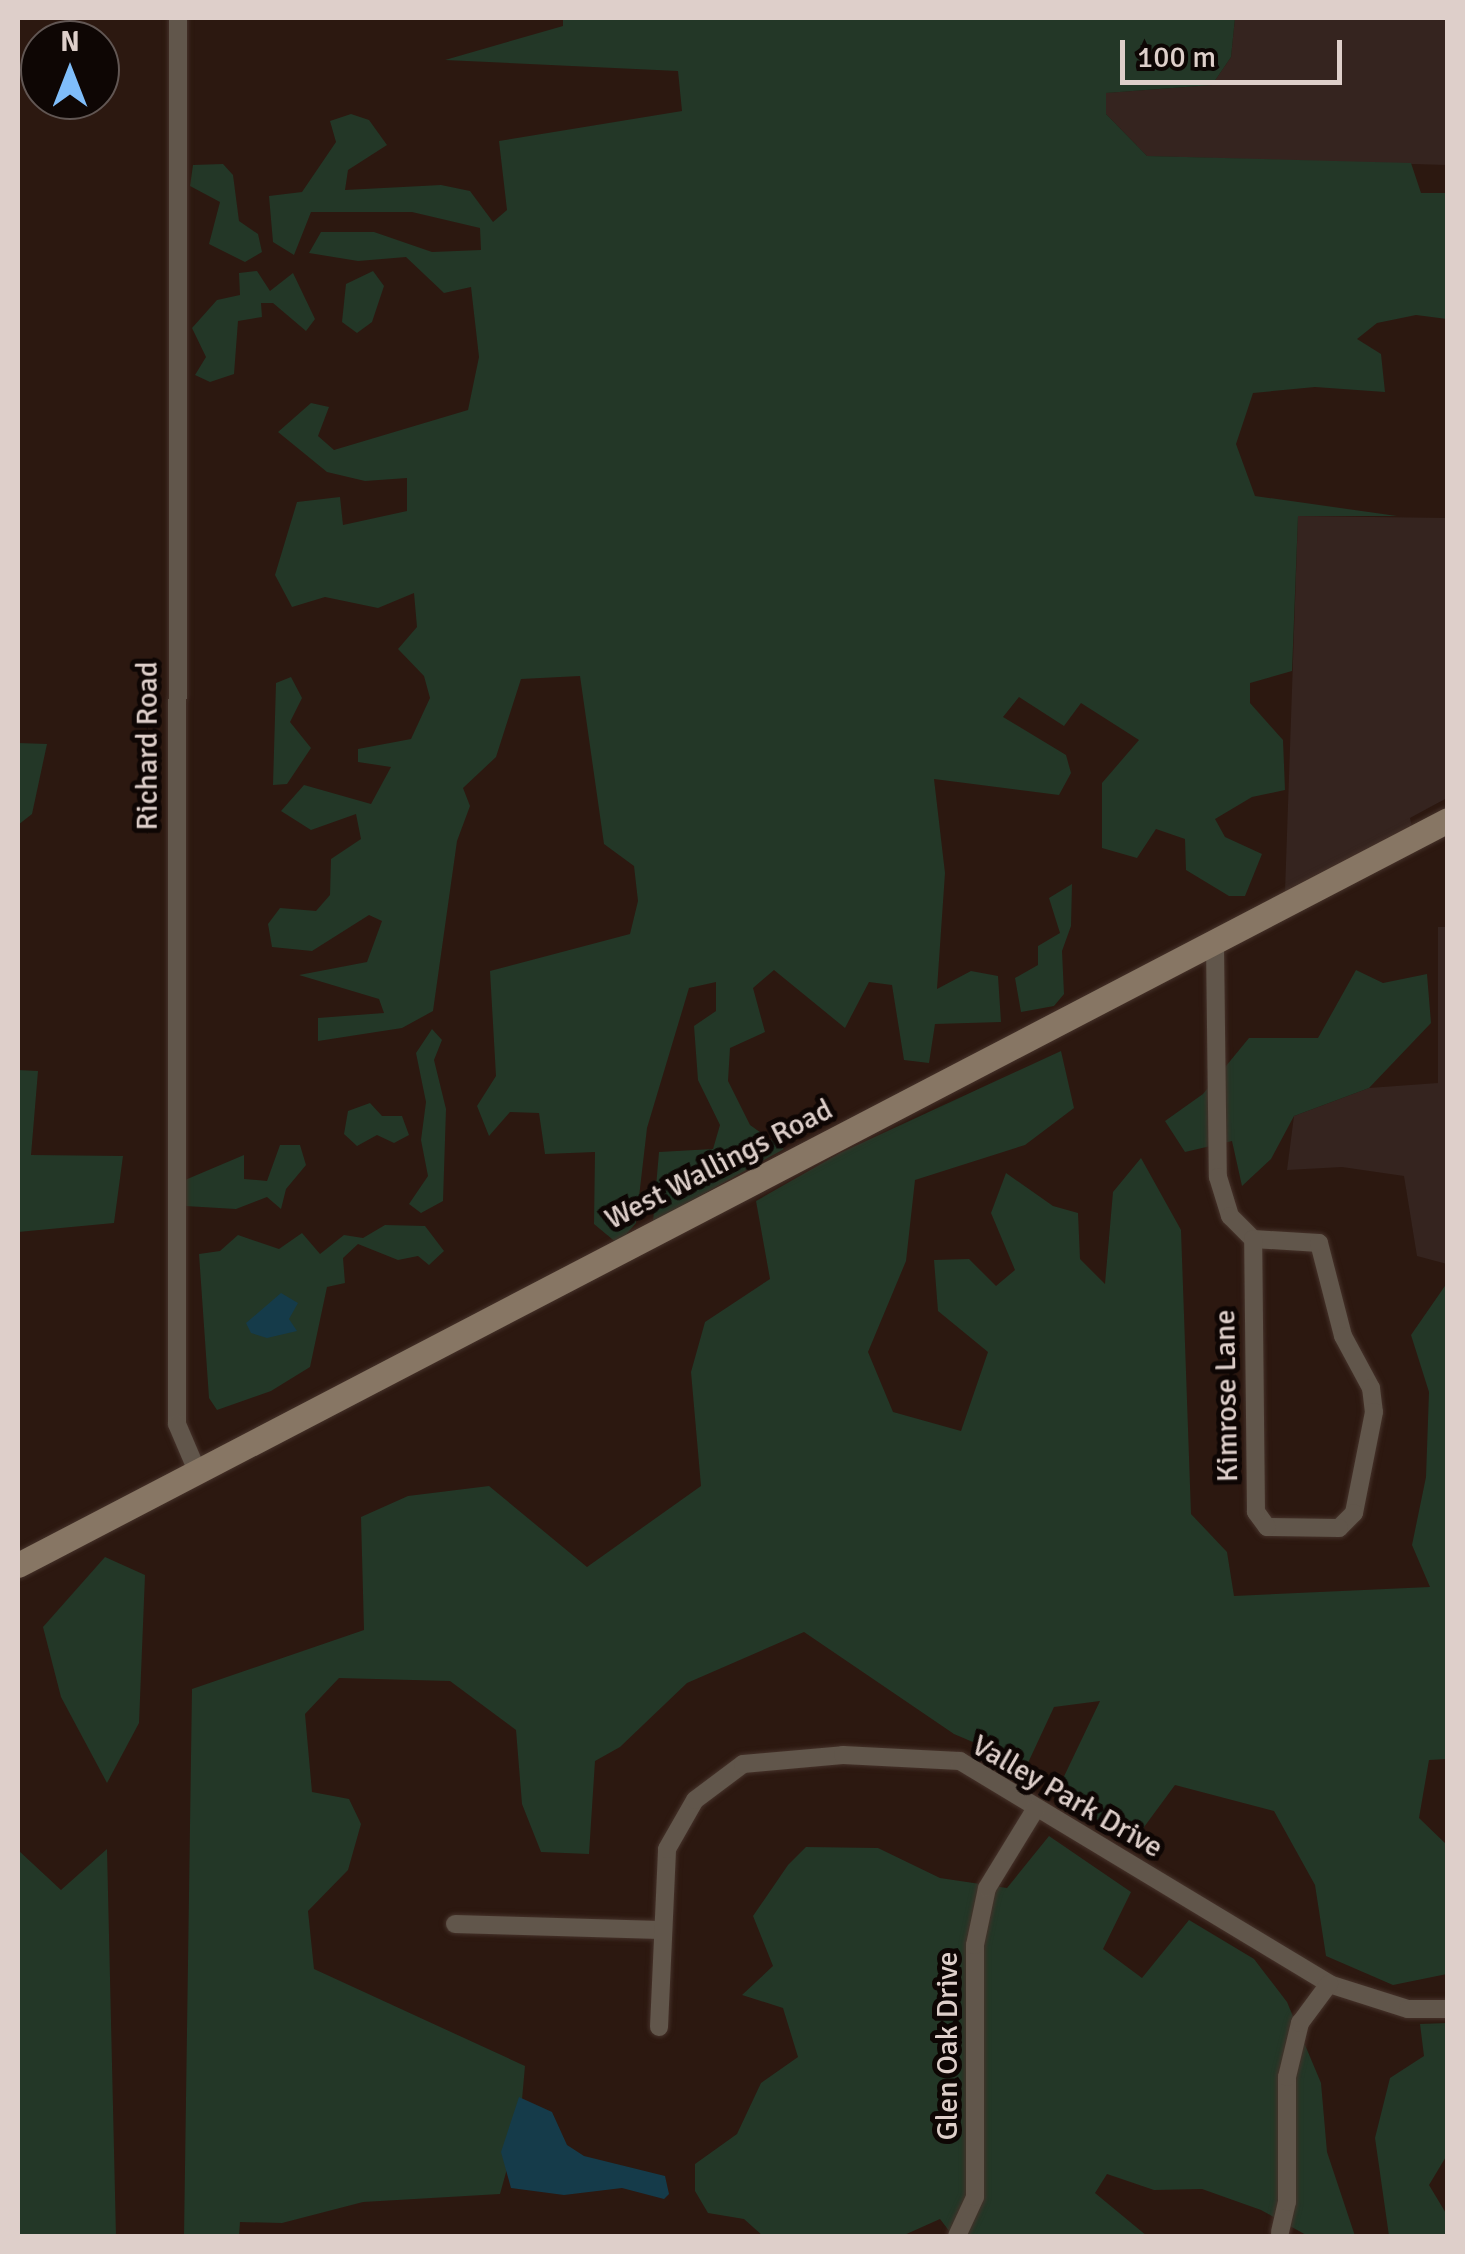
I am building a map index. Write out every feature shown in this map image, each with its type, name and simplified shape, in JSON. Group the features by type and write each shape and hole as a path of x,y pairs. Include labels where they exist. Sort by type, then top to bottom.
{"street":[{"name":"Richard Road","path":"178,18 177,1424 197,1471"},
{"name":"West Wallings Road","path":"18,1564 1214,946 1448,820"},
{"path":"1214,946 1218,1177 1230,1216 1253,1239"},
{"name":"Kimrose Lane","path":"1253,1239 1320,1243 1343,1336 1371,1388 1374,1412 1354,1513 1339,1528 1267,1527 1256,1512 1253,1239"},
{"name":"Valley Park Drive","path":"659,2028 660,1930 667,1849 695,1800 743,1764 843,1756 960,1760 1329,1984 1408,2008 1448,2009"},
{"name":"Glen Oak Drive","path":"958,2236 975,2197 975,1945 987,1888 1036,1808"},
{"path":"455,1924 660,1930"},
{"path":"1280,2232 1287,2202 1287,2077 1300,2023 1329,1984"}],"shaded area":[{"path":"1235,18 1447,18 1447,165 1147,156 1106,114 1106,93 1212,85 1231,57"},
{"path":"1298,516 1447,518 1447,798 1410,818 1412,827 1285,892"},
{"path":"1438,927 1447,927 1447,1264 1417,1256 1404,1176 1342,1167 1287,1170 1294,1116 1369,1088 1438,1083"}],"green space":[{"path":"563,18 1235,18 1231,57 1212,85 1106,93 1106,114 1147,156 1411,163 1421,193 1447,193 1447,319 1416,315 1377,323 1357,339 1381,354 1385,392 1315,387 1253,393 1236,444 1255,496 1397,516 1298,516 1292,671 1250,683 1250,703 1283,740 1285,790 1252,797 1215,819 1225,837 1262,854 1245,896 1229,896 1186,870 1185,839 1156,829 1137,858 1102,848 1102,783 1139,740 1081,703 1064,726 1019,697 1003,717 1066,755 1071,773 1059,795 934,779 945,873 937,989 971,971 998,976 1001,1022 935,1024 929,1063 904,1060 892,985 869,982 845,1028 774,970 753,988 765,1032 730,1048 728,1081 750,1125 784,1149 653,1222 659,1152 713,1149 720,1125 698,1080 694,1026 716,1011 716,982 689,988 647,1128 636,1223 618,1244 594,1224 595,1152 545,1154 539,1113 510,1112 489,1136 477,1106 496,1076 490,971 630,934 638,901 634,866 604,844 580,676 521,679 496,757 463,788 470,806 457,841 433,1011 402,1028 318,1041 318,1018 384,1013 379,999 299,975 367,962 382,921 369,915 312,951 272,947 268,924 280,908 316,911 330,895 331,859 361,839 356,814 311,830 281,811 304,785 371,804 391,767 358,762 358,749 411,739 430,698 424,676 398,649 417,627 414,593 378,608 325,597 292,607 275,575 297,502 340,497 343,525 407,511 407,478 365,481 327,472 278,432 311,403 329,407 318,436 334,450 468,410 479,357 471,287 444,293 406,257 358,261 309,253 321,232 374,232 432,252 481,250 480,228 412,212 311,212 294,255 273,242 269,196 302,192 336,142 330,121 351,114 369,120 387,145 348,170 345,190 441,185 470,191 493,222 507,210 499,141 682,111 678,71 445,60 563,26"},
{"path":"223,164 233,175 239,221 258,234 262,252 245,262 209,244 220,202 190,186 193,165"},
{"path":"257,271 270,291 293,273 315,319 306,331 273,303 261,303 262,317 238,321 234,374 210,382 195,375 206,357 192,328 217,300 240,295 239,273"},
{"path":"373,271 384,286 372,322 357,333 342,322 346,284"},
{"path":"291,677 302,698 290,722 311,748 287,784 273,785 276,683"},
{"path":"18,743 47,744 32,814 18,825"},
{"path":"1072,884 1071,926 1062,951 1064,994 1054,1006 1021,1012 1015,978 1038,965 1038,946 1060,933 1049,898"},
{"path":"1356,970 1383,983 1427,974 1431,1023 1369,1088 1294,1116 1271,1159 1242,1186 1232,1141 1185,1152 1165,1121 1203,1094 1249,1038 1318,1038"},
{"path":"432,1029 442,1040 434,1060 446,1109 443,1201 421,1213 409,1204 428,1176 421,1140 426,1102 416,1053"},
{"path":"1061,1051 1074,1108 1025,1145 915,1180 906,1261 868,1352 893,1412 961,1431 988,1352 938,1311 934,1260 969,1259 996,1286 1015,1270 991,1213 1006,1173 1053,1206 1078,1213 1080,1259 1105,1284 1113,1192 1141,1158 1181,1230 1191,1514 1227,1552 1234,1596 1430,1587 1412,1545 1426,1477 1429,1392 1411,1335 1447,1283 1447,1759 1429,1760 1419,1818 1447,1845 1447,1974 1393,1985 1326,1956 1315,1885 1274,1811 1175,1785 1133,1842 1096,1821 1058,1789 1100,1701 1054,1707 1027,1765 954,1734 804,1632 687,1683 620,1747 595,1761 589,1854 541,1852 522,1804 516,1730 450,1681 339,1678 305,1714 312,1792 349,1799 361,1824 348,1870 308,1911 314,1969 525,2066 520,2122 500,2194 363,2202 282,2223 240,2222 239,2236 184,2236 192,1689 364,1630 361,1517 408,1496 489,1486 587,1567 701,1486 691,1372 705,1322 770,1279 756,1201 840,1153"},
{"path":"18,1070 38,1071 31,1155 123,1156 114,1223 18,1232"},
{"path":"370,1103 382,1116 402,1116 409,1135 394,1143 377,1135 357,1146 344,1134 348,1111"},
{"path":"280,1145 300,1145 306,1165 286,1189 281,1209 267,1197 236,1209 185,1206 185,1180 244,1155 244,1179 267,1181"},
{"path":"385,1225 425,1226 444,1251 429,1265 418,1256 398,1260 358,1244 343,1258 345,1283 327,1287 310,1367 271,1391 217,1410 209,1398 199,1254 220,1251 238,1235 279,1249 302,1233 320,1254 344,1235 363,1238"},
{"path":"105,1557 145,1575 139,1723 107,1783 61,1697 43,1627"},
{"path":"1049,1836 1131,1892 1103,1949 1142,1978 1189,1920 1254,1959 1287,2002 1321,2083 1327,2152 1355,2236 1308,2236 1261,2210 1202,2189 1154,2190 1107,2174 1095,2193 1147,2236 953,2236 940,2219 902,2236 763,2236 744,2219 708,2213 695,2191 695,2164 737,2134 761,2083 798,2057 783,2008 742,1995 773,1966 753,1916 788,1865 806,1847 878,1848 940,1878 1007,1888"},
{"path":"107,1849 116,2236 18,2236 18,1850 61,1890"},
{"path":"1447,2023 1447,2155 1429,2185 1447,2215 1447,2236 1389,2236 1375,2138 1390,2078 1424,2056 1420,2024"}],"water":[{"path":"281,1293 298,1303 289,1319 297,1331 267,1338 251,1333 246,1323"},
{"path":"519,2097 552,2112 567,2145 584,2156 665,2176 669,2194 664,2199 622,2188 564,2195 511,2188 501,2152"}]}
